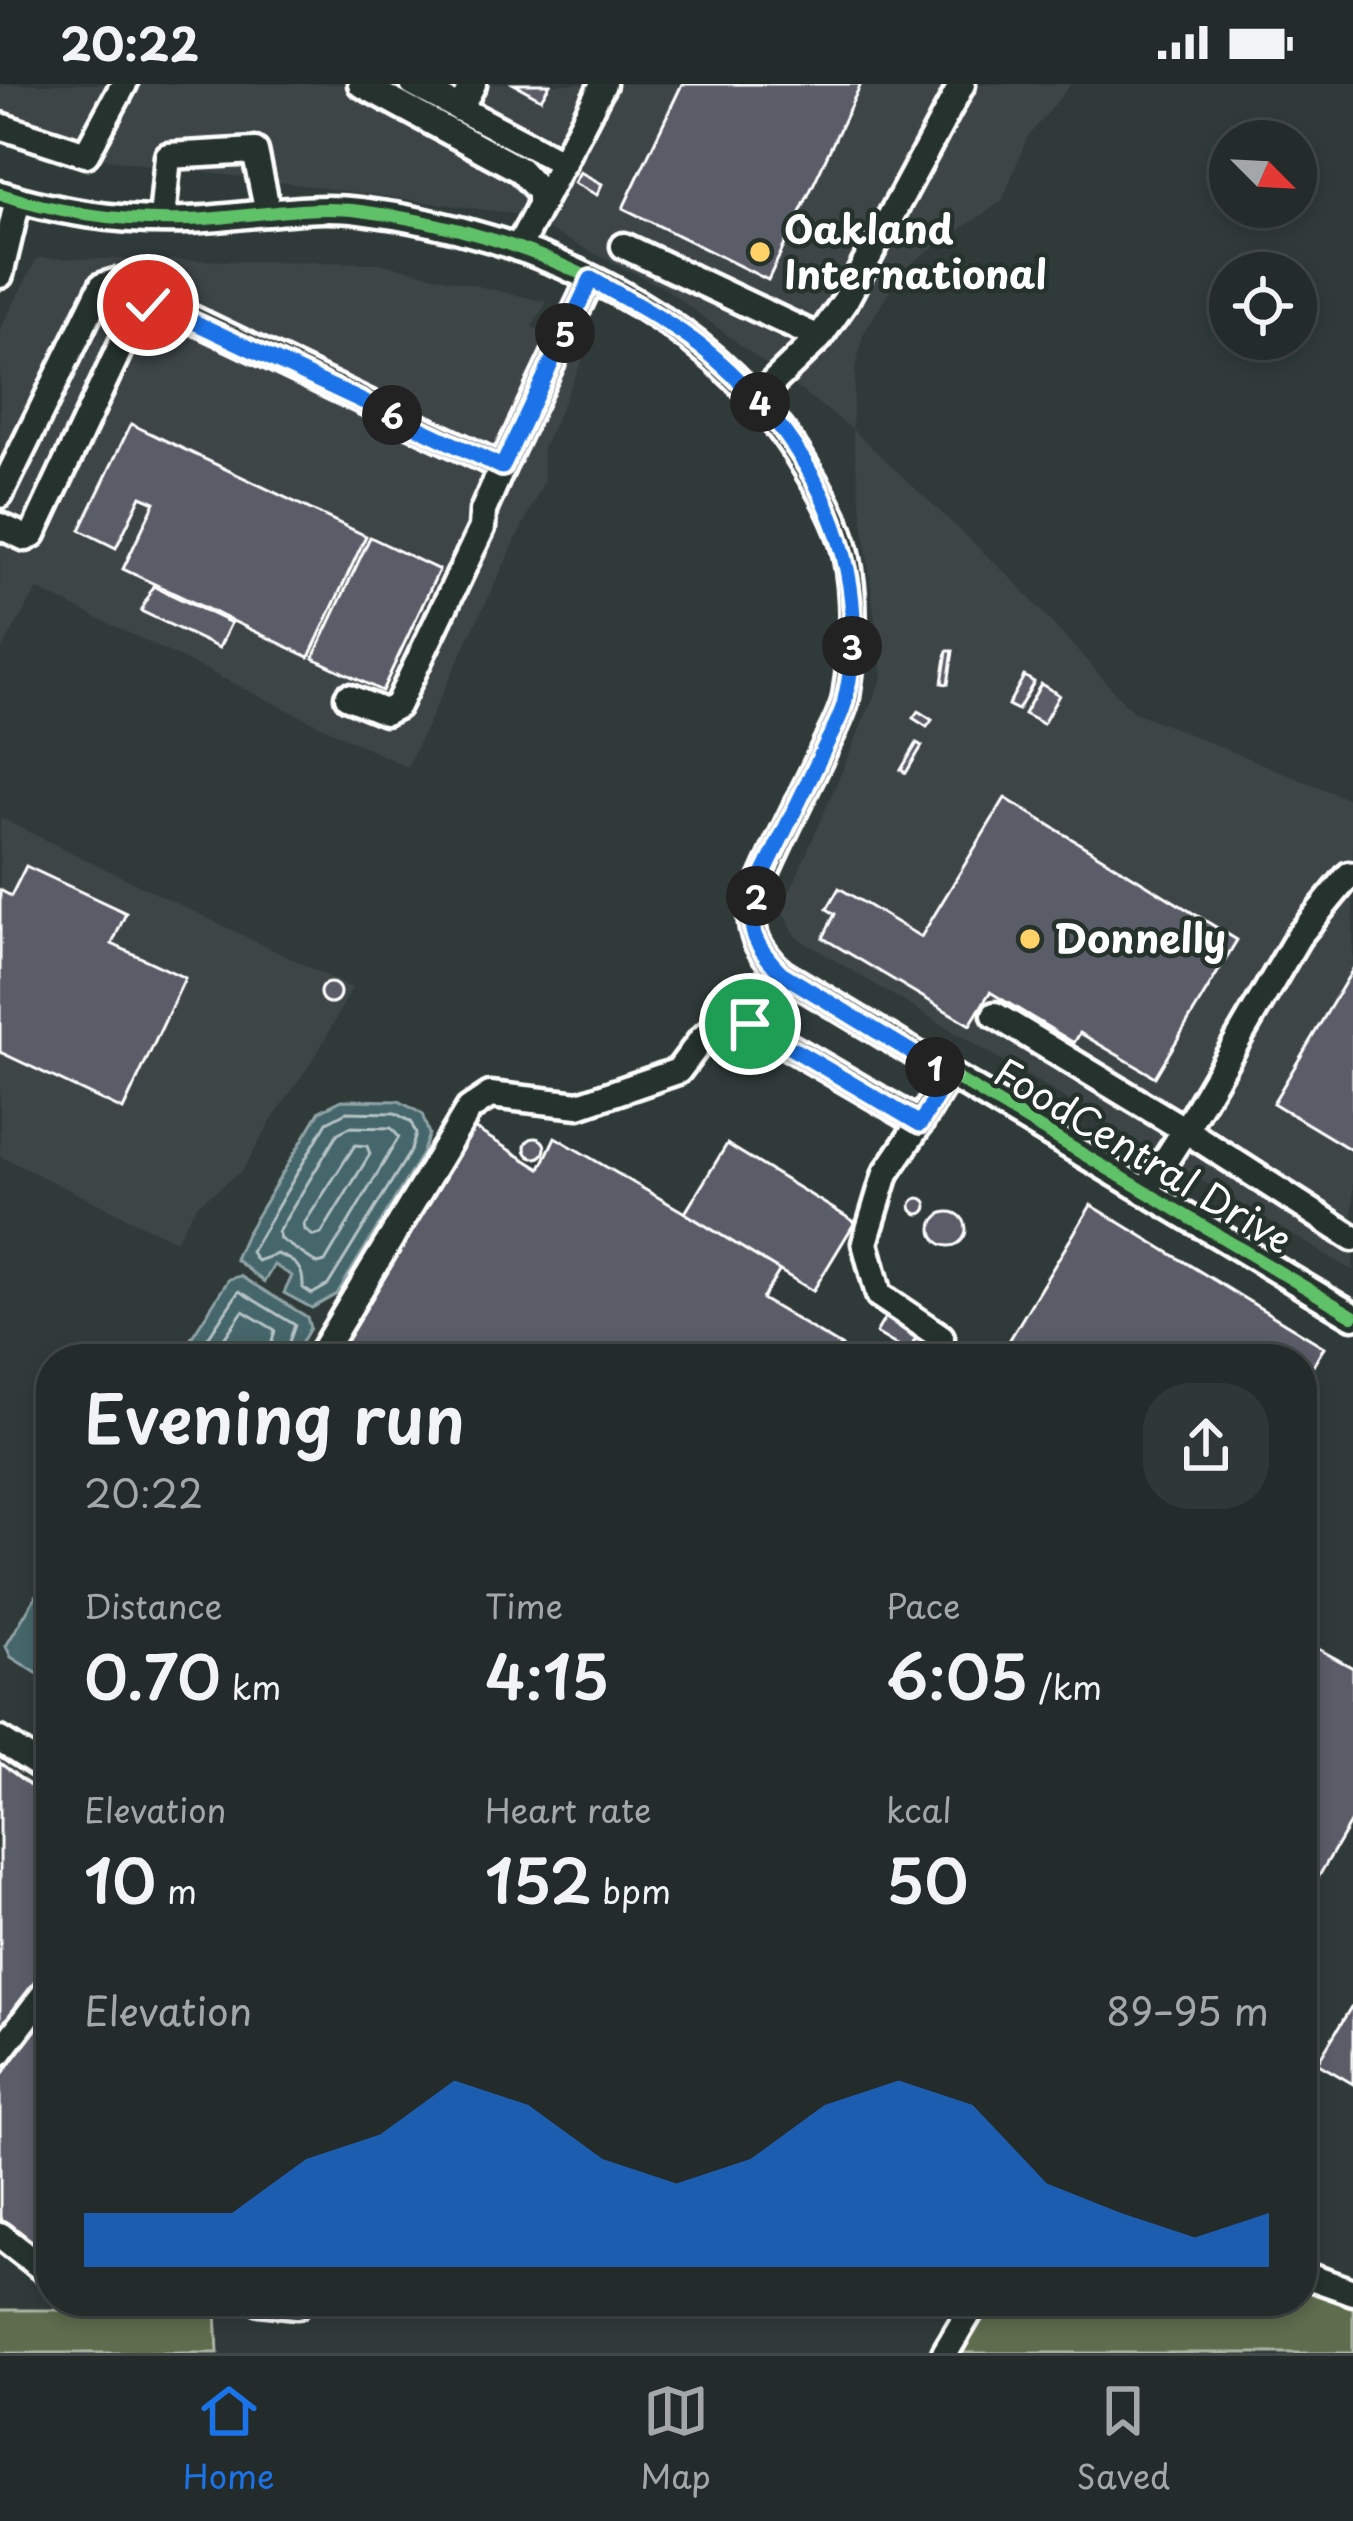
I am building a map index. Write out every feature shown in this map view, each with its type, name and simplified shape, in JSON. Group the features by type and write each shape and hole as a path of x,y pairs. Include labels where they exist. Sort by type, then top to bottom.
{"street":[{"path":"0,126 86,154 124,84"},
{"path":"361,84 520,170 540,192 540,206"},
{"path":"460,109 473,84"},
{"path":"518,248 603,84"},
{"path":"757,398 819,338 845,301 962,84"},
{"path":"418,85 563,163"},
{"path":"162,219 168,156 255,151 268,213"},
{"path":"0,275 9,197"},
{"name":"FoodCentral Drive","path":"9,197 98,216 162,219 357,210 471,232 591,279 695,344 757,398 818,487 845,549 855,616 845,703 752,904 750,929 759,950 781,973 1353,1316"},
{"path":"625,246 819,338"},
{"path":"348,697 385,712 398,706 482,527 483,511 502,467 591,279"},
{"path":"0,495 102,286 115,282 502,467"},
{"path":"0,526 26,538 33,535 125,337 148,305 162,307"},
{"path":"1145,1192 1298,937 1349,875 1353,876"},
{"path":"994,1015 1353,1238"},
{"path":"327,1344 469,1109 490,1096 579,1105 679,1071 719,1024 750,1024 920,1124"},
{"path":"941,1337 879,1295 865,1243 886,1173 949,1075"},
{"path":"0,1740 36,1763"},
{"path":"0,2052 36,2004"},
{"path":"0,2235 36,2263"},
{"path":"1317,2279 1353,2292"},
{"path":"945,2353 967,2316"}],"shaded area":[{"name":"Oakland International","path":"0,84 1071,84 1027,138 1002,201 913,262 888,293 863,335 855,370 852,429 666,289 516,214 32,149 0,137"},
{"path":"37,258 379,263 547,302 532,327 587,349 542,451 544,481 407,767 37,589 0,653 0,330"},
{"path":"852,429 1015,582 1132,711 1353,801 1353,1271 796,937 782,910 882,678"},
{"path":"0,818 352,988 318,1052 243,1170 197,1205 175,1241 0,1156"}],"green space":[{"path":"1317,2286 1353,2299 1353,2353 960,2353 981,2316 1317,2316"},
{"path":"0,2310 36,2310 36,2316 216,2316 218,2353 0,2353"}],"water":[{"path":"342,1100 399,1101 422,1114 429,1134 422,1154 337,1294 312,1308 284,1293 292,1276 274,1265 264,1282 235,1259 320,1111"},
{"path":"240,1276 307,1317 310,1328 301,1344 187,1344 229,1279"},
{"path":"36,1596 36,1673 11,1657 6,1646"}],"building":[{"path":"514,84 550,84 541,99"},
{"path":"682,84 861,84 768,280 623,208"},
{"path":"580,172 602,184 597,195 574,183"},
{"path":"131,424 366,536 309,657 123,569 155,502 141,496 116,548 80,530"},
{"path":"370,537 439,570 382,691 313,658"},
{"path":"153,586 231,623 219,648 141,611"},
{"path":"947,651 953,651 948,684 942,683"},
{"path":"1024,676 1034,682 1018,710 1008,705"},
{"path":"1041,684 1059,695 1043,724 1024,714"},
{"path":"918,711 932,720 927,727 913,718"},
{"path":"917,743 922,746 906,773 901,770"},
{"name":"Donnelly","path":"1005,798 1237,940 1155,1077 1080,1033 1074,1043 990,992 970,1025 823,938 835,914 827,909 839,888 921,937"},
{"path":"26,866 126,913 112,944 185,978 123,1110 0,1052 0,890 11,896"},
{"path":"1353,969 1353,1151 1273,1103"},
{"path":"330,983 340,993 330,1003 320,993"},
{"path":"469,1125 540,1169 555,1137 685,1213 780,1270 762,1299 838,1344 337,1344"},
{"path":"535,1138 545,1148 535,1158 525,1148"},
{"path":"727,1144 855,1222 813,1291 685,1213"},
{"path":"919,1198 927,1206 919,1214 911,1206"},
{"path":"1091,1205 1324,1347 1317,1359 1317,1344 1007,1344"},
{"path":"949,1212 961,1217 966,1229 961,1241 949,1246 937,1241 932,1229 937,1217"},
{"path":"886,1316 918,1335 913,1344 895,1344 876,1333"},
{"path":"1317,1648 1353,1668 1353,1818 1317,1879"},
{"path":"0,1763 36,1790 36,1988 0,2036"},
{"path":"1353,2008 1353,2084 1317,2063"},
{"path":"36,2030 36,2245 0,2218 0,2077"}],"cycle path":[{"path":"0,194 117,218 188,220 339,209 425,222 554,262 615,291 672,326 724,368 770,416 825,500 846,553 853,607 844,704 752,904 752,925 761,949 781,973 1353,1316"}],"place":[{"name":"Oakland International","path":"760,252"},
{"name":"Donnelly","path":"1030,939"}],"route":[{"path":"148,305 162,307 502,467 591,279 712,356 757,398 818,487 845,549 855,616 845,703 763,875 752,904 750,929 759,950 781,973 949,1075 920,1124 750,1024"}]}
